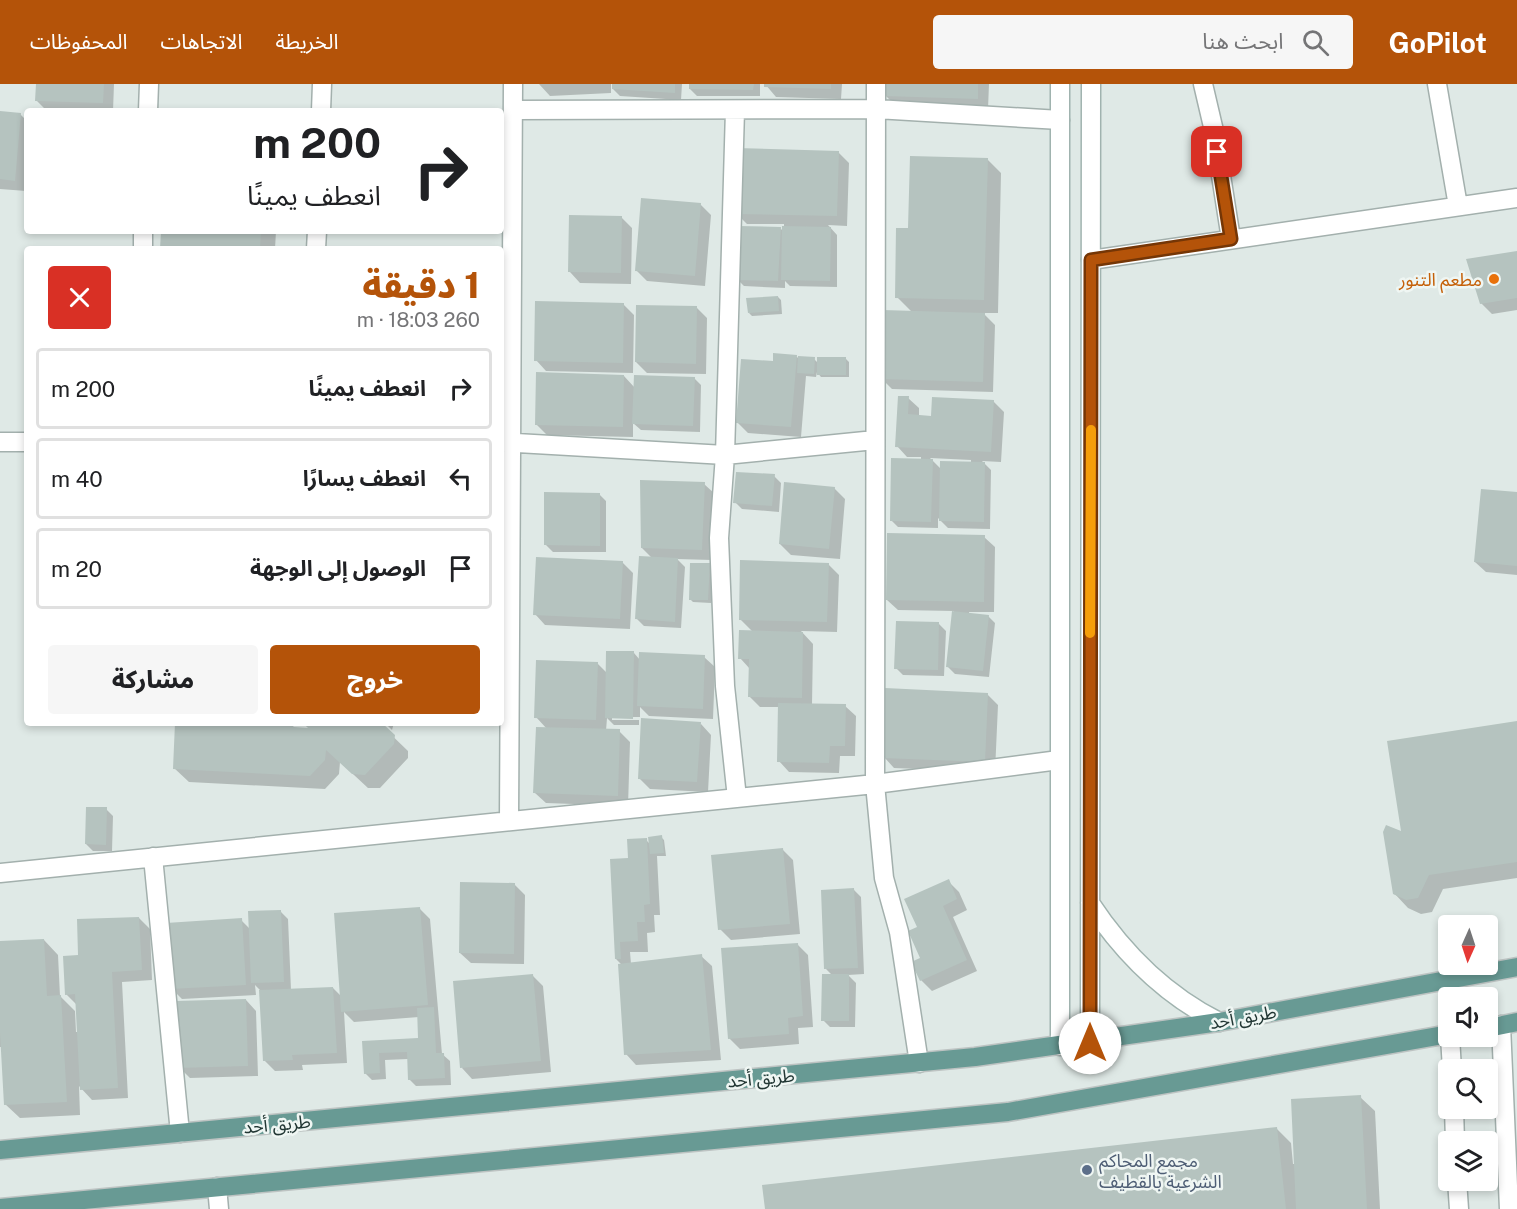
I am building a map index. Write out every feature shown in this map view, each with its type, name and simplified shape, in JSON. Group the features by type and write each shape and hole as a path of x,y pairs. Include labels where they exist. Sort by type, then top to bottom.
{"main road":[{"name":"طريق أحد","path":"0,1150 919,1063 1090,1043 1219,1022 1517,967"},
{"path":"0,1208 1008,1112 1438,1037"}],"street":[{"path":"148,108 149,84"},
{"path":"321,108 322,84 335,84"},
{"path":"508,821 506,442 513,84"},
{"path":"876,84 875,784 884,878 899,932 919,1063"},
{"path":"1060,84 1060,1046"},
{"path":"1090,1043 1091,84"},
{"path":"1203,84 1214,131 1231,239"},
{"path":"1437,84 1458,206"},
{"path":"513,110 876,110 1060,120"},
{"path":"735,110 725,455 719,538 725,686 737,798"},
{"path":"1091,260 1517,198"},
{"path":"506,442 725,455 875,440"},
{"path":"0,442 24,442"},
{"path":"0,873 875,784 1059,760"},
{"path":"153,857 180,1133"},
{"path":"1090,903 1115,940 1145,969 1190,1008 1219,1022"},
{"path":"1502,1025 1509,1209"},
{"path":"217,1187 219,1209"},
{"path":"1458,1191 1459,1209"}],"building":[{"path":"36,84 104,84 103,103 35,101"},
{"path":"612,84 675,84 675,93 612,89"},
{"path":"689,84 754,84 753,90 689,89"},
{"path":"764,84 831,84 831,89 764,87"},
{"path":"884,84 978,84 978,99 884,96"},
{"path":"0,111 21,113 15,181 0,179"},
{"path":"736,148 839,151 837,216 735,214"},
{"path":"910,156 988,158 984,300 895,298 896,228 908,228"},
{"path":"641,198 701,203 695,276 635,271"},
{"path":"569,215 622,216 621,273 568,272"},
{"path":"738,226 781,227 778,281 736,280"},
{"path":"782,226 831,227 830,281 781,280"},
{"path":"161,234 261,234 260,246 160,246"},
{"name":"مطعم التنور","path":"1517,251 1517,298 1480,304 1466,259"},
{"path":"778,296 779,311 748,313 746,298"},
{"path":"535,301 624,303 623,363 534,361"},
{"path":"636,305 697,306 696,364 635,362"},
{"path":"882,310 985,313 983,382 880,379"},
{"path":"773,353 797,355 791,427 736,423 741,359 773,361"},
{"path":"798,356 815,357 814,374 797,373"},
{"path":"817,357 846,357 846,375 817,375"},
{"path":"536,372 624,375 623,427 535,425"},
{"path":"634,375 695,377 693,426 632,424"},
{"path":"898,396 909,396 908,414 931,416 932,397 994,400 991,452 895,447"},
{"path":"891,458 933,459 931,522 890,521"},
{"path":"940,461 985,462 984,522 939,521"},
{"path":"736,472 775,474 772,506 733,503"},
{"path":"640,480 705,482 702,550 641,548"},
{"path":"784,482 835,487 829,549 779,544"},
{"path":"1481,489 1517,492 1517,566 1474,562"},
{"path":"544,492 600,493 600,546 544,545"},
{"path":"887,533 985,535 984,602 886,600"},
{"path":"639,556 678,558 675,622 635,619"},
{"path":"536,557 623,561 620,619 533,615"},
{"path":"740,560 829,563 827,622 739,620"},
{"path":"690,563 710,563 708,600 689,600"},
{"path":"952,611 989,615 983,671 946,667"},
{"path":"896,621 939,622 938,670 894,669"},
{"path":"739,630 803,632 802,698 748,697 749,659 738,659"},
{"path":"606,651 634,651 633,719 605,718"},
{"path":"639,652 705,655 703,709 637,706"},
{"path":"536,660 598,662 596,720 534,718"},
{"path":"885,688 988,693 985,762 882,758"},
{"path":"778,703 846,704 845,746 830,746 829,763 777,762"},
{"path":"641,718 701,722 697,782 638,779"},
{"path":"1517,721 1517,862 1429,875 1418,898 1406,900 1393,894 1383,832 1386,825 1401,831 1387,741"},
{"path":"175,726 308,728 306,726 385,726 395,735 394,744 365,775 352,774 326,750 325,760 310,776 173,769"},
{"path":"536,727 620,729 618,796 533,793"},
{"path":"86,807 107,807 106,845 85,844"},
{"path":"662,835 664,853 650,854 648,837"},
{"path":"647,838 650,904 644,905 645,922 637,922 638,941 620,942 621,959 615,959 610,859 628,858 627,839"},
{"path":"783,848 790,924 718,930 711,855"},
{"path":"949,879 957,899 943,906 967,960 920,981 911,962 920,958 908,931 917,927 904,899"},
{"path":"460,882 515,883 514,954 459,953"},
{"path":"854,888 858,968 824,969 821,890"},
{"path":"420,907 428,1005 341,1012 334,913"},
{"path":"281,910 284,982 251,983 248,911"},
{"path":"139,917 142,970 112,972 118,1088 80,1090 75,994 65,995 63,956 78,955 77,919"},
{"path":"242,918 246,985 170,989 166,923"},
{"path":"44,939 47,996 61,995 67,1102 4,1105 0,1033 0,941"},
{"path":"798,943 803,1016 788,1018 789,1034 728,1039 721,948"},
{"path":"702,954 711,1050 624,1055 618,964"},
{"path":"533,974 541,1061 460,1068 453,981"},
{"path":"822,974 849,974 849,1021 821,1021"},
{"path":"333,987 337,1053 292,1055 293,1060 263,1061 259,990"},
{"path":"246,999 248,1066 178,1068 176,1001"},
{"path":"434,1007 436,1053 444,1053 445,1078 408,1080 407,1052 379,1053 380,1073 364,1074 362,1041 418,1038 417,1008"},
{"path":"1361,1095 1367,1209 1296,1209 1291,1099"},
{"name":"مجمع المحاكم الشرعية بالقطيف","path":"1277,1127 1286,1209 765,1209 762,1185"}],"slow traffic":[{"path":"1090,633 1091,430"}],"place":[{"name":"مطعم التنور","path":"1494,279"},
{"name":"مجمع المحاكم الشرعية بالقطيف","path":"1087,1170"}],"route":[{"path":"1090,1043 1091,260 1231,239 1217,152"}]}
